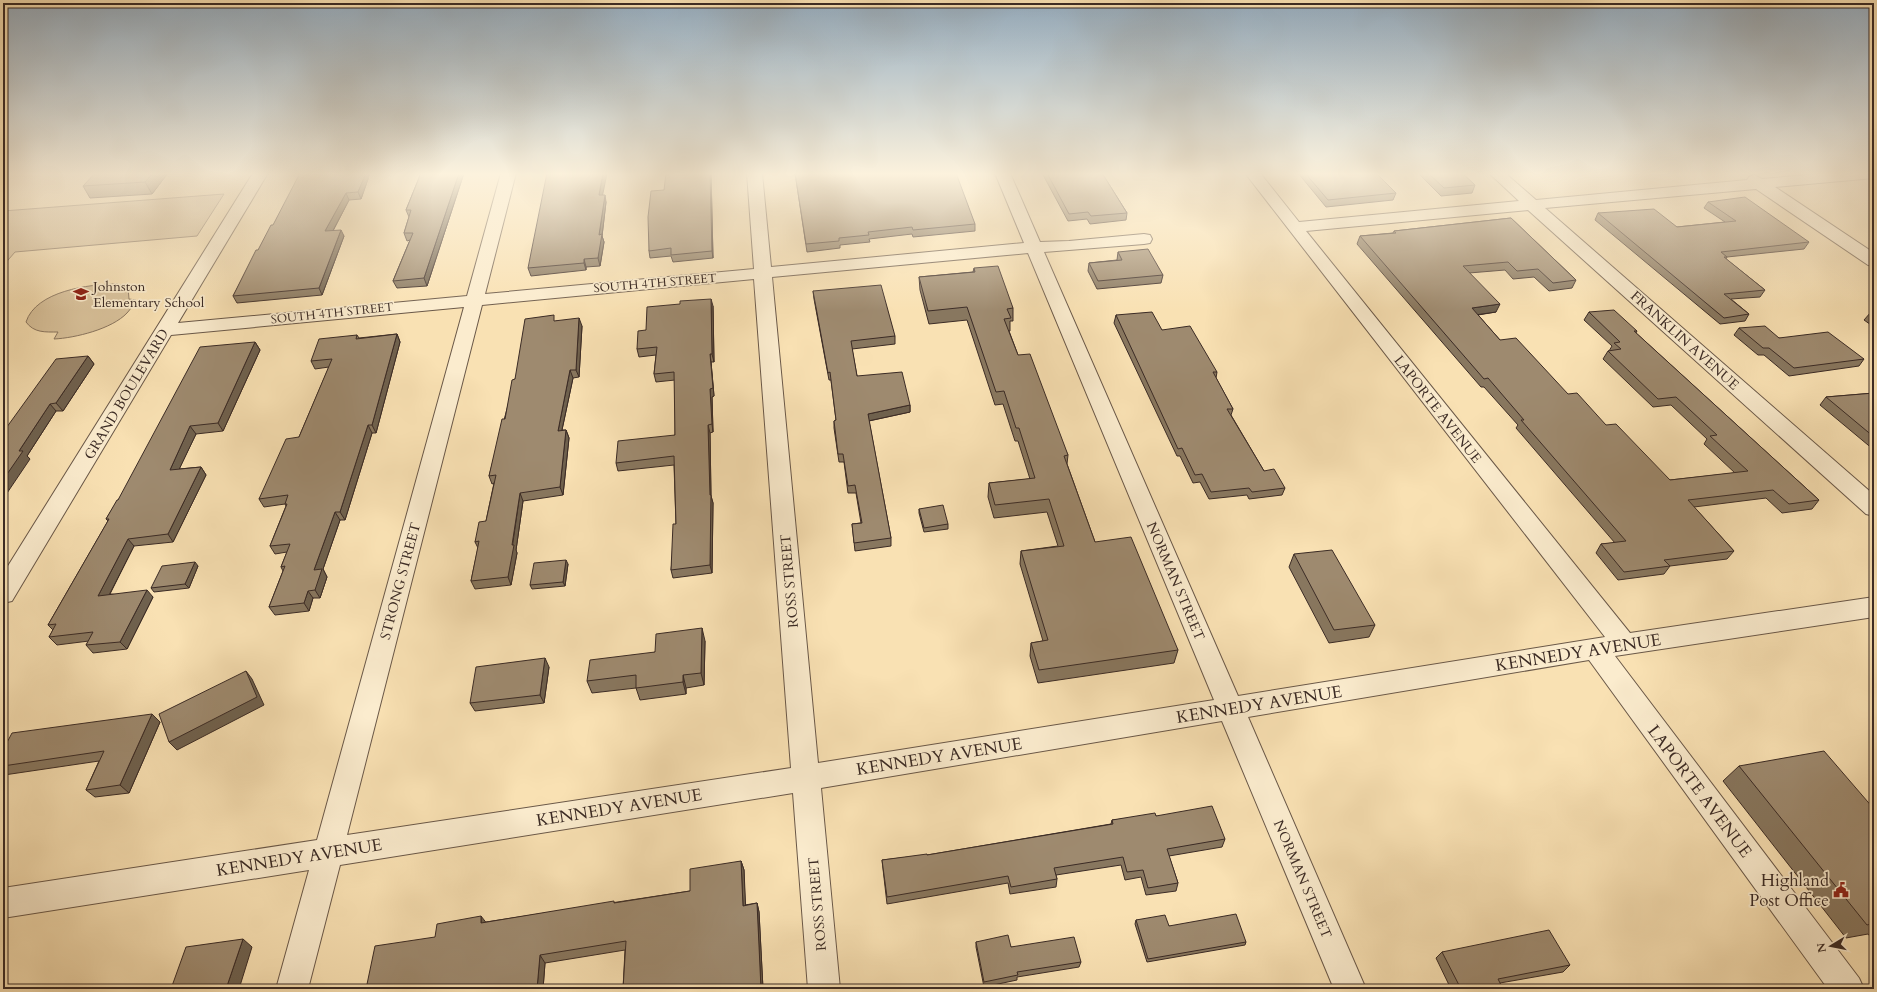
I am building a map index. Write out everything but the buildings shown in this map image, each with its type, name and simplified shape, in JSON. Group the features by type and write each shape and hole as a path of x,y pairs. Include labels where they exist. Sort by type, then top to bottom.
{"street":[{"name":"GRAND BOULEVARD","path":"3,594 232,219"},
{"name":"STRONG STREET","path":"292,989 496,219"},
{"name":"ROSS STREET","path":"758,219 824,989"},
{"name":"NORMAN STREET","path":"1022,219 1350,989"},
{"name":"LAPORTE AVENUE","path":"1289,219 1625,645"},
{"path":"1295,227 1383,219"},
{"name":"FRANKLIN AVENUE","path":"1549,219 1874,508"},
{"path":"1812,219 1874,261"},
{"name":"SOUTH 4TH STREET","path":"165,330 1034,247 1069,246 1144,239"},
{"name":"KENNEDY AVENUE","path":"3,903 806,778 1625,645 1874,607"},
{"name":"LAPORTE AVENUE","path":"1595,650 1848,989"}],"shaded area":[{"path":"3,219 208,219 197,236 15,252 3,266"},
{"path":"105,284 117,284 128,287 129,299 136,300 120,319 103,328 82,335 54,339 58,332 44,332 36,330 29,326 26,322 32,311 40,303 52,296 79,288"}],"place":[{"name":"Johnston Elementary School","path":"81,294"},
{"name":"Highland Post Office","path":"1841,890"}]}
